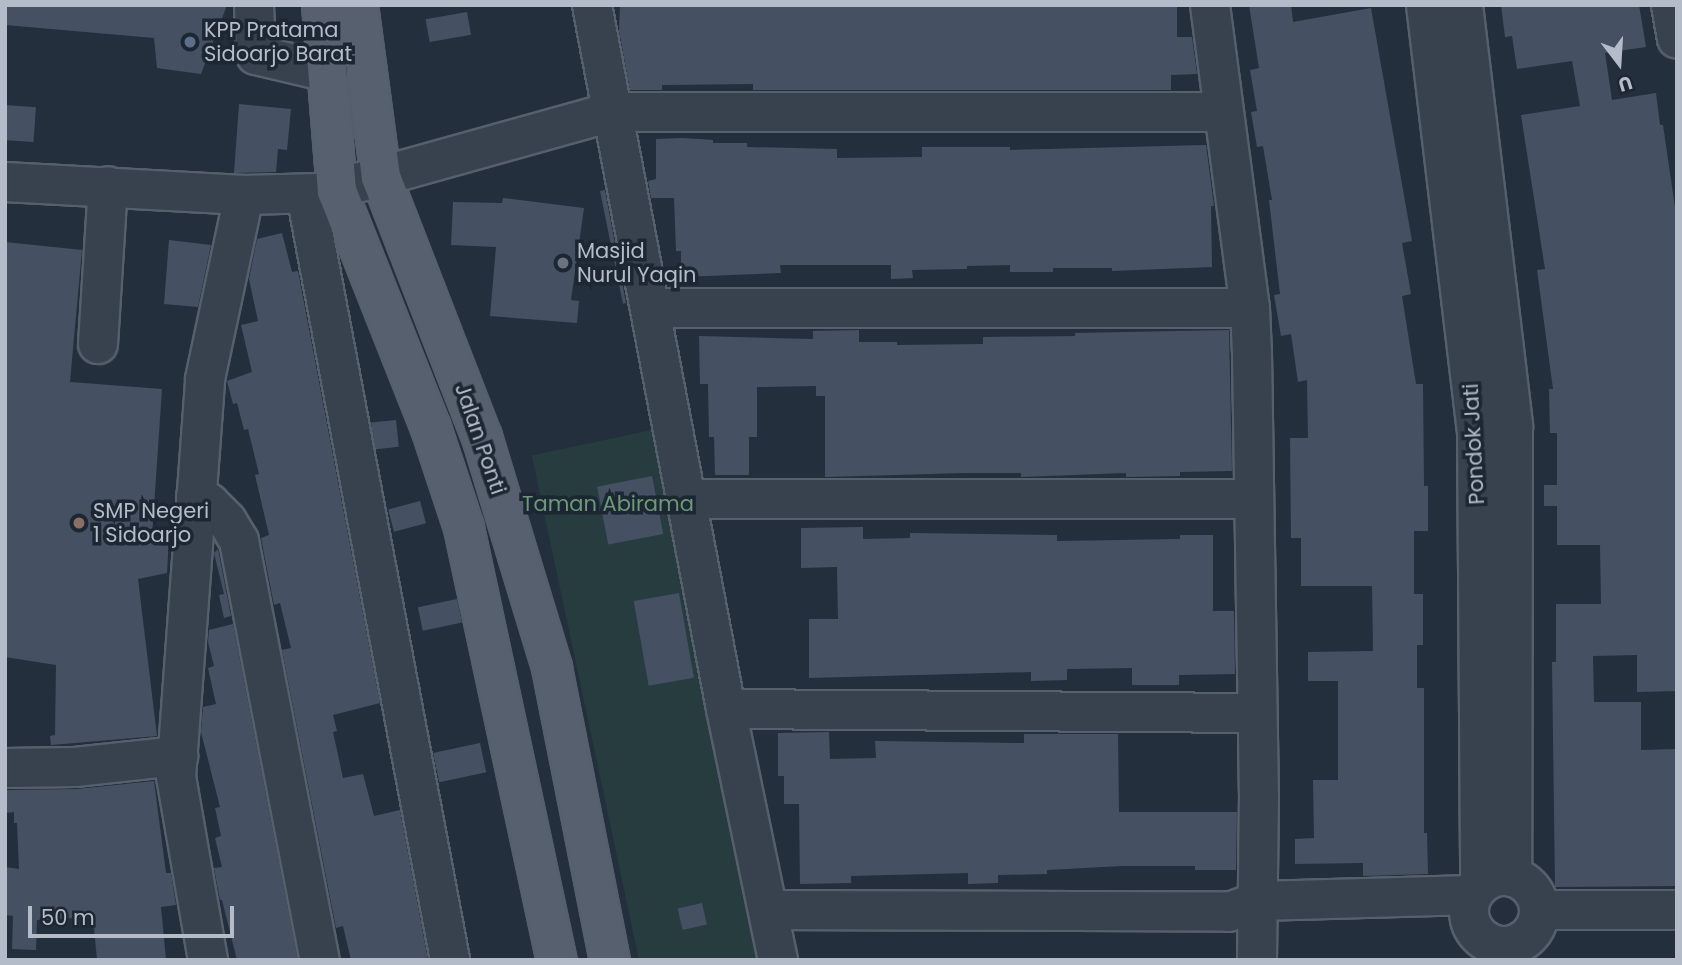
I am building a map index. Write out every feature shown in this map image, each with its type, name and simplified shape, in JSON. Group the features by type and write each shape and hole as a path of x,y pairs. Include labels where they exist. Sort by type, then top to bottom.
{"main road":[{"name":"Jalan Ponti","path":"322,5 328,72 321,192 431,428 464,528 557,960"},
{"name":"Jalan Ponti","path":"358,5 381,177 482,437 552,668 610,960"}],"street":[{"path":"254,5 256,55 328,72"},
{"path":"592,5 726,709 778,960"},
{"path":"1210,5 1250,308 1257,713 1251,924"},
{"name":"Pondok Jati","path":"1426,5 1458,103 1513,426 1490,922"},
{"name":"Pondok Jati","path":"1458,103 1463,5"},
{"path":"1671,5 1677,38"},
{"path":"5,182 244,195 321,192 612,112 1223,112"},
{"path":"98,344 108,186"},
{"path":"321,192 450,960"},
{"path":"208,960 176,776 205,379 244,195"},
{"path":"650,308 1250,308"},
{"path":"196,496 209,503 227,521 239,541 320,960"},
{"path":"688,499 1254,499"},
{"path":"726,709 1257,713"},
{"path":"5,768 75,766 178,757"},
{"path":"768,909 1251,924 1490,922 1531,889 1539,910 1677,910"}],"green space":[{"name":"Taman Abirama","path":"656,429 769,960 639,960 532,455"}],"building":[{"name":"KPP Pratama Sidoarjo Barat","path":"5,5 227,5 201,74 157,68 154,38 5,25"},
{"path":"620,5 1177,5 1177,37 1192,37 1197,74 1171,75 1171,90 753,90 753,84 662,85 662,90 630,90 619,31"},
{"path":"1249,5 1291,5 1293,22 1371,8 1412,241 1402,243 1411,294 1402,296 1416,384 1423,384 1424,486 1428,486 1428,531 1414,531 1414,594 1423,594 1423,645 1417,645 1417,688 1424,688 1424,833 1427,833 1428,874 1363,876 1363,863 1295,864 1295,839 1314,838 1313,780 1338,780 1338,681 1308,681 1308,652 1373,651 1372,586 1301,586 1301,538 1291,538 1290,438 1308,438 1307,380 1298,382 1291,334 1281,336 1274,295 1280,294 1269,200 1272,200 1263,146 1257,147 1251,112 1257,111 1250,70 1259,68"},
{"path":"1501,5 1639,5 1646,47 1605,53 1612,100 1656,93 1660,125 1663,125 1677,221 1677,691 1637,692 1637,655 1593,656 1594,702 1641,702 1641,750 1677,749 1677,886 1555,887 1552,662 1556,662 1556,604 1601,604 1600,545 1557,545 1557,506 1544,506 1544,485 1557,485 1557,433 1550,433 1549,389 1553,389 1537,270 1545,269 1521,115 1580,106 1572,61 1517,69 1512,36 1505,37"},
{"path":"467,12 471,35 430,42 426,19"},
{"path":"239,104 291,109 287,150 278,149 276,172 234,173"},
{"path":"5,105 36,107 33,142 5,140"},
{"path":"656,139 713,140 713,143 747,143 747,147 837,149 837,158 922,157 922,147 1010,147 1010,150 1206,145 1214,206 1211,206 1212,267 1112,271 1112,268 1053,268 1053,272 1010,272 1010,265 967,266 967,269 912,270 913,278 891,279 891,265 780,265 781,273 681,277 681,251 676,251 674,198 651,198 648,181 656,179"},
{"path":"605,190 626,303 623,304 600,191"},
{"path":"503,198 584,208 571,300 579,301 577,323 490,316 496,247 451,245 453,202 502,203"},
{"path":"282,233 292,272 298,271 380,703 333,715 337,731 333,732 343,778 363,774 374,816 400,810 428,960 351,960 343,926 336,928 282,650 291,648 280,603 274,605 261,538 269,535 255,475 259,474 248,429 244,430 237,403 233,404 227,381 252,372 241,325 258,321 249,279 257,239"},
{"path":"169,240 211,245 198,307 164,304"},
{"name":"SMP Negeri 1 Sidoarjo","path":"5,242 82,250 70,382 162,389 152,536 169,537 167,573 138,579 157,736 51,745 50,736 55,735 56,665 5,657"},
{"path":"859,330 859,342 897,342 897,345 983,344 983,337 1229,330 1232,471 1126,477 1126,473 1021,477 1021,473 965,473 825,477 825,396 816,396 816,386 757,387 757,437 749,437 749,475 715,475 714,437 709,437 708,384 700,384 699,336 813,339 813,331"},
{"path":"396,420 399,447 374,449 371,423"},
{"path":"652,476 663,534 608,545 597,487"},
{"path":"420,501 426,523 394,532 388,510"},
{"path":"863,527 863,539 910,538 910,533 1057,535 1057,541 1180,539 1180,535 1213,535 1213,611 1234,611 1235,674 1179,675 1179,685 1132,685 1132,668 1067,669 1067,680 1031,681 1031,672 809,678 809,619 838,619 837,567 801,568 801,528"},
{"path":"218,549 231,616 224,618 219,595 224,594 214,553"},
{"path":"679,593 694,678 649,686 634,601"},
{"path":"457,599 462,622 423,631 418,607"},
{"path":"233,624 298,960 237,960 220,900 214,868 222,867 215,838 221,836 215,808 220,807 201,732 203,707 216,704 208,668 214,666 208,642 209,630"},
{"path":"829,732 830,759 876,758 875,741 1024,743 1024,734 1118,734 1119,812 1237,812 1236,870 1195,870 1195,866 1122,866 1047,870 1047,874 998,875 998,883 968,884 968,873 851,876 851,883 800,884 799,804 784,804 784,776 778,776 778,733"},
{"path":"480,743 486,772 439,782 433,753"},
{"path":"154,781 166,873 171,873 176,905 161,907 166,960 97,960 93,917 37,920 36,950 12,949 13,916 5,915 5,867 19,869 17,823 14,823 14,812 5,813 5,790 77,789"},
{"path":"702,903 707,924 683,930 678,909"}],"place":[{"name":"KPP Pratama Sidoarjo Barat","path":"190,42"},
{"name":"Masjid Nurul Yaqin","path":"563,263"},
{"name":"SMP Negeri 1 Sidoarjo","path":"79,523"}]}
